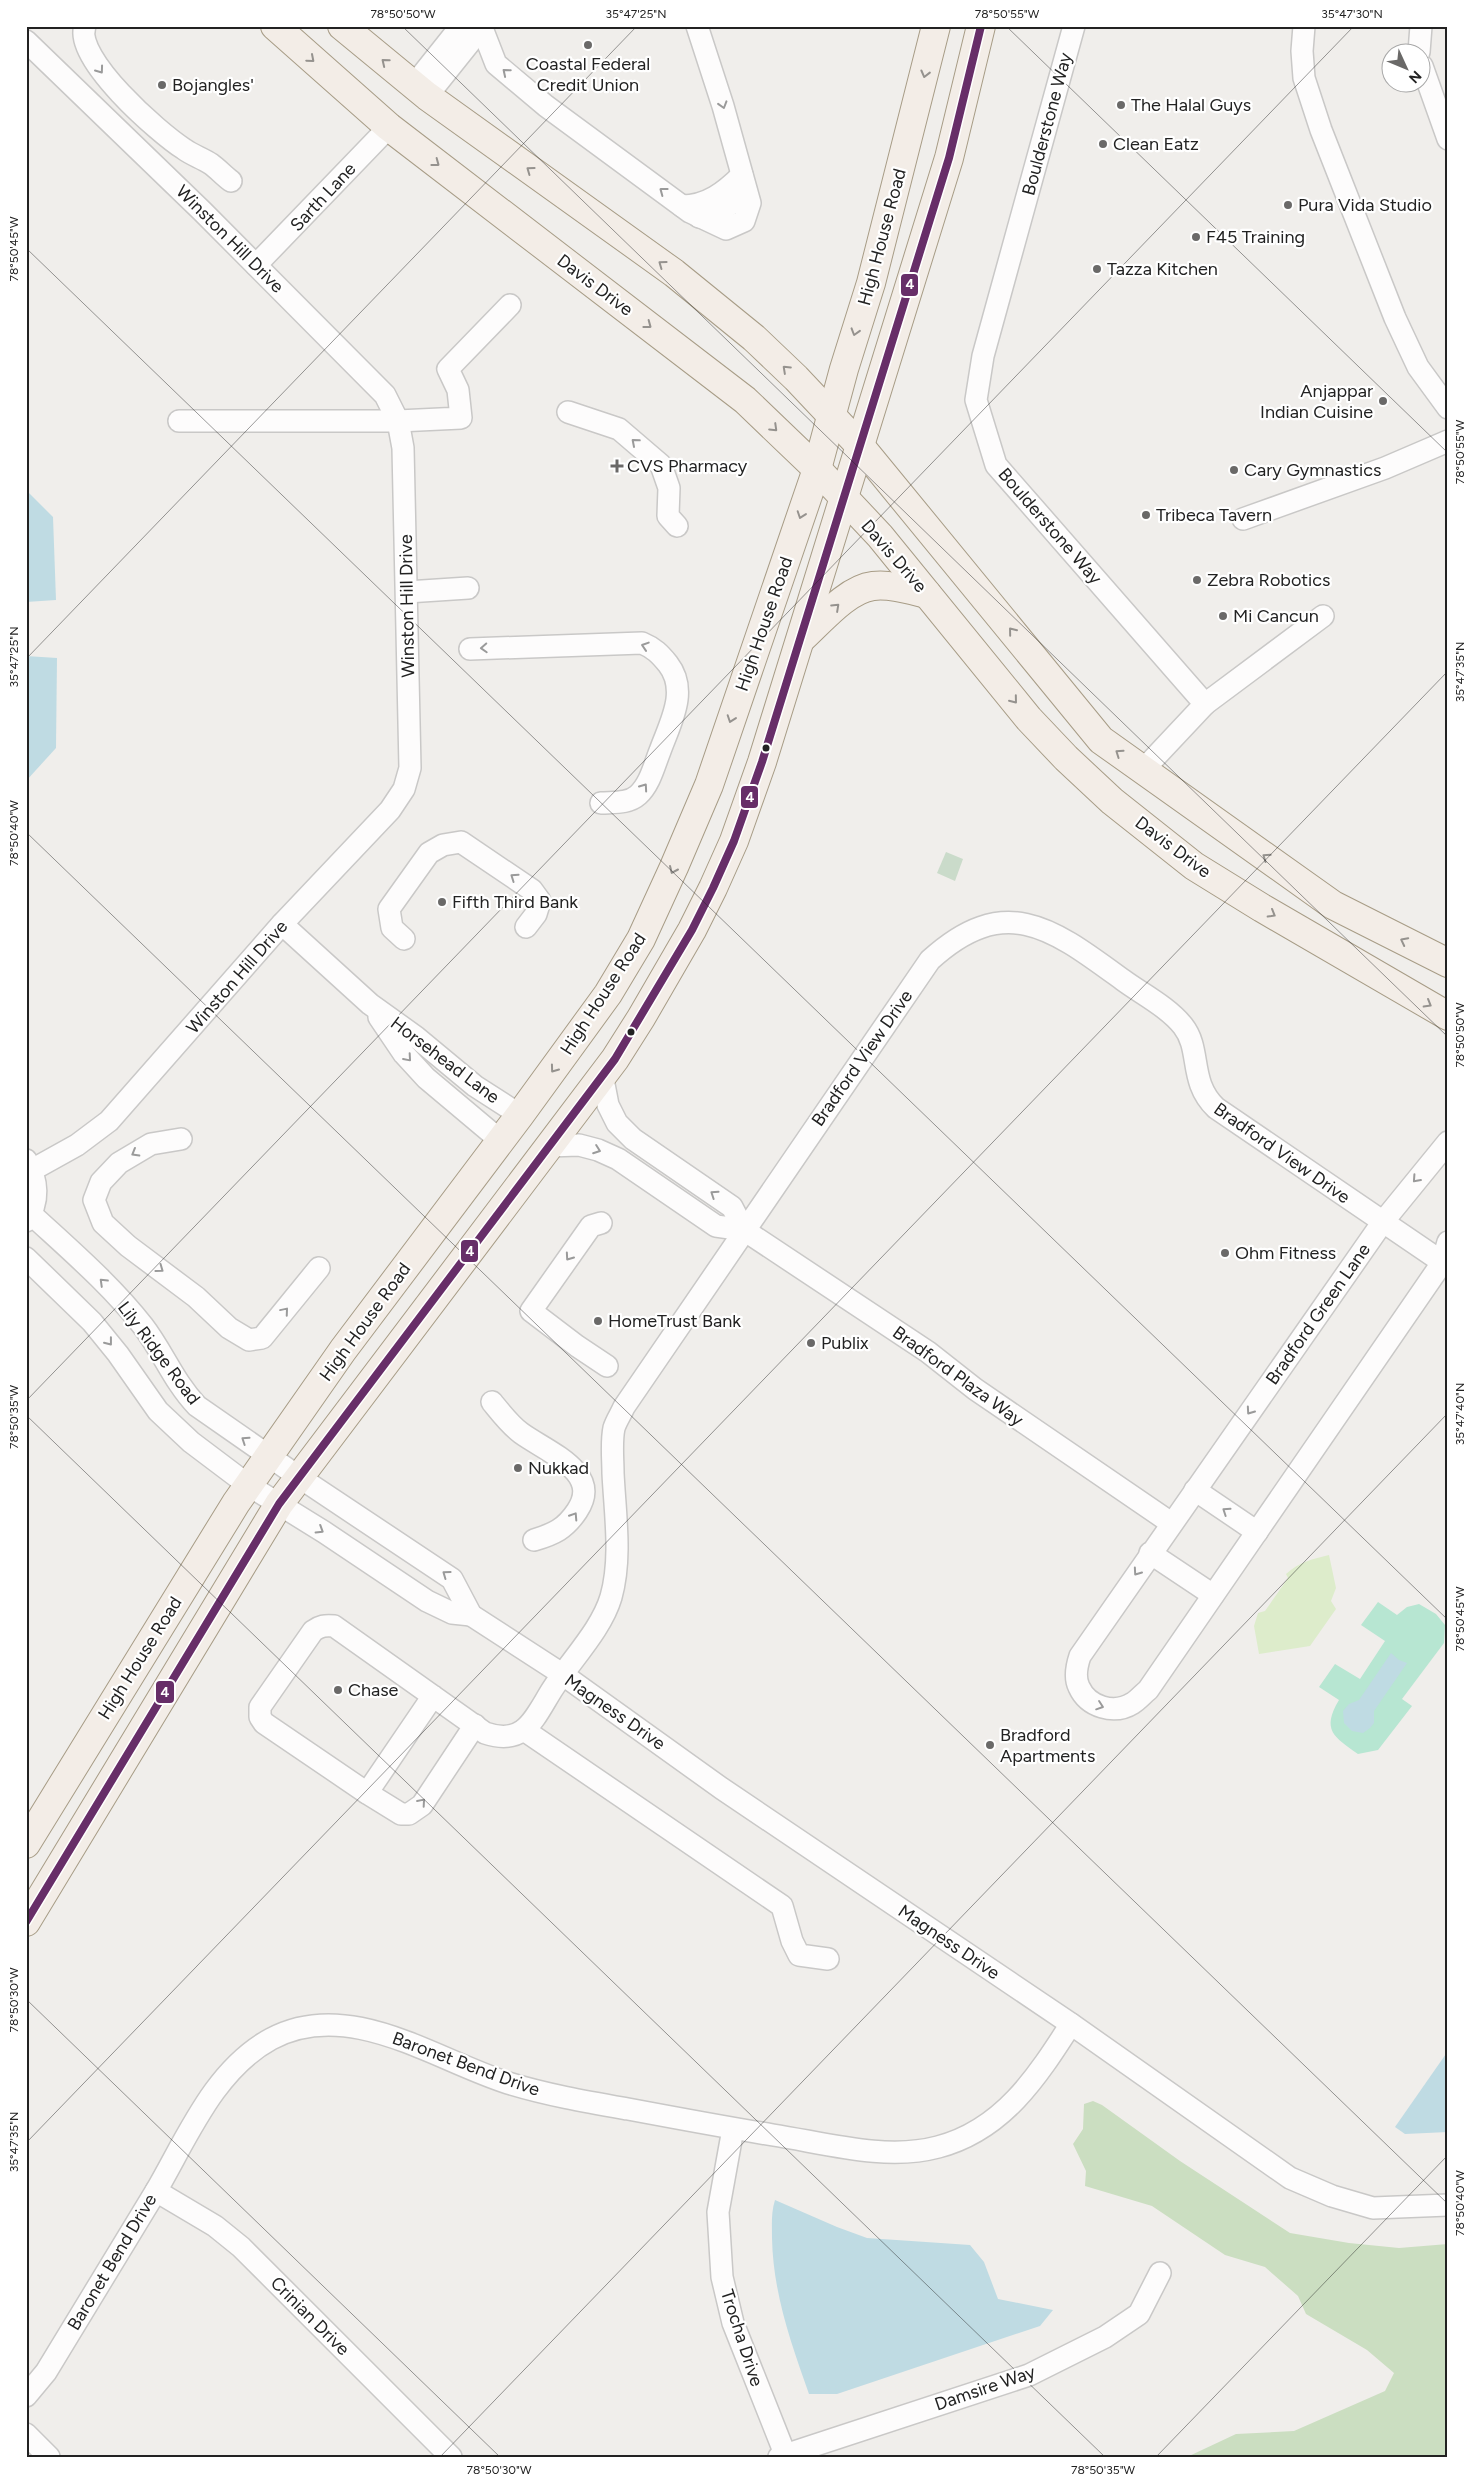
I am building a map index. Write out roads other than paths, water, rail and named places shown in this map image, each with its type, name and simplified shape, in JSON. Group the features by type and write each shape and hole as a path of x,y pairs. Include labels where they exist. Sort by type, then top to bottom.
{"main road":[{"name":"Davis Drive","path":"275,26 389,127 746,400 817,469 844,500 880,536 1029,719 1066,758 1112,801 1194,866 1262,908 1448,1016"},
{"path":"342,26 421,91 674,272 754,338 861,447 1101,740 1333,905 1448,963"},
{"name":"High House Road","path":"26,1844 248,1485 343,1350 501,1141 608,994 641,939 674,867 708,785 817,469 844,369 871,284 936,26"},
{"path":"26,1922 279,1504 615,1059 692,930 714,888 734,841 762,762 861,447 949,158 981,26"},
{"path":"800,640 846,598 872,586 898,587 928,594"}],"street":[{"path":"85,26 84,40 102,73 161,132 184,150 212,164 231,182"},
{"path":"421,91 475,27 496,64 546,106 691,211 726,229 744,221 750,203 697,26"},
{"name":"Boulderstone Way","path":"1074,26 984,356 976,400 996,465 1205,704"},
{"path":"1304,26 1302,51 1304,78 1321,130 1395,318 1418,367 1448,408"},
{"path":"1420,42 1421,26"},
{"name":"Winston Hill Drive","path":"26,41 256,265 385,395 398,421 404,448 410,768 404,789 390,810 282,924 109,1121 77,1146 29,1165"},
{"path":"1431,92 1448,139"},
{"name":"Sarth Lane","path":"256,265 389,127"},
{"path":"691,211 696,206 708,202 725,191 744,183"},
{"path":"179,421 398,421 461,418 458,390 448,369 510,305"},
{"path":"568,412 619,429 661,465 669,488 668,516 677,526"},
{"path":"1243,519 1385,468 1448,441"},
{"path":"407,592 468,588"},
{"path":"1143,770 1205,704 1323,616"},
{"path":"470,649 642,643 659,652 672,669 679,693 676,709 647,785 637,796 628,801 601,804"},
{"path":"398,933 429,870 446,845 461,842 532,890 540,901 536,914 526,927"},
{"name":"Bradford View Drive","path":"524,1730 602,1618 610,1597 617,1564 613,1451 614,1427 624,1407 930,960 947,944 965,933 1002,921 1025,924 1066,941 1165,1010 1183,1026 1190,1039 1200,1087 1205,1098 1247,1130 1445,1264"},
{"name":"Horsehead Lane","path":"282,924 370,1004 416,1037 476,1086 520,1115"},
{"name":"Horsehead Lane","path":"370,1004 404,1054 426,1078 501,1141"},
{"name":"Bradford Plaza Way","path":"602,1074 608,1105 617,1123 633,1139 732,1207 744,1230"},
{"path":"181,1139 151,1144 119,1163 101,1182 94,1200 103,1223 128,1246 196,1297 229,1328 249,1340 262,1338 319,1268"},
{"name":"Bradford Green Lane","path":"1448,1142 1382,1222 1080,1656 1076,1673 1078,1687 1093,1704 1105,1708 1118,1708 1132,1704 1148,1690 1212,1595 1445,1264 1448,1242"},
{"name":"Bradford Plaza Way","path":"549,1146 579,1145 598,1150 618,1159 716,1226 744,1230 928,1352 975,1389 1171,1524"},
{"path":"29,1165 36,1186 36,1202 29,1218"},
{"name":"Lily Ridge Road","path":"29,1218 132,1312 156,1344 186,1394 197,1406 299,1477"},
{"path":"601,1223 591,1226 531,1311 607,1366"},
{"name":"Lily Ridge Road","path":"26,1258 105,1337 158,1411 173,1427 248,1485 279,1504"},
{"path":"492,1402 520,1432 572,1467 580,1476 584,1487 583,1502 568,1526 554,1534 534,1540"},
{"name":"Magness Drive","path":"299,1477 452,1578 472,1615"},
{"path":"1194,1490 1257,1532"},
{"name":"Magness Drive","path":"279,1504 427,1601 452,1613 472,1615 562,1674 729,1793 1071,2024 1290,2178 1332,2196 1373,2208 1448,2205"},
{"path":"1150,1553 1212,1595"},
{"path":"474,1725 422,1805 409,1814 401,1814 264,1723 260,1717 260,1707 313,1630 320,1626 334,1626 474,1725 485,1733 499,1738 520,1734 524,1730 782,1906 792,1941 799,1955 828,1959"},
{"path":"367,1793 433,1696"},
{"name":"Baronet Bend Drive","path":"26,2396 46,2372 200,2114 230,2071 248,2054 272,2038 294,2030 319,2026 346,2026 379,2033 507,2083 561,2097 732,2129 869,2150 902,2152 938,2147 966,2136 996,2119 1026,2091 1071,2024"},
{"name":"Trocha Drive","path":"732,2129 718,2212 722,2277 733,2323 782,2455"},
{"name":"Crinian Drive","path":"156,2190 215,2226 241,2247 451,2457"},
{"name":"Damsire Way","path":"782,2455 1029,2375 1105,2337 1139,2314 1160,2274"},
{"path":"26,2434 49,2457"}],"water":[{"path":"26,490 53,517 56,600 26,602"},
{"path":"26,656 57,658 56,748 26,781"},
{"path":"1391,1653 1399,1660 1407,1663 1374,1711 1374,1723 1370,1728 1363,1733 1352,1731 1344,1723 1343,1711 1349,1704 1359,1700"},
{"path":"1448,2051 1448,2132 1405,2134 1395,2127"},
{"path":"775,2200 867,2238 970,2245 984,2262 998,2299 1053,2310 1040,2326 837,2394 809,2394 779,2298 773,2258 772,2214"}],"place":[{"name":"Coastal Federal Credit Union","path":"588,45"},
{"name":"Bojangles'","path":"162,85"},
{"name":"The Halal Guys","path":"1121,105"},
{"name":"Clean Eatz","path":"1103,144"},
{"name":"Pura Vida Studio","path":"1288,205"},
{"name":"F45 Training","path":"1196,237"},
{"name":"Tazza Kitchen","path":"1097,269"},
{"name":"Anjappar Indian Cuisine","path":"1383,401"},
{"name":"CVS Pharmacy","path":"617,466"},
{"name":"Cary Gymnastics","path":"1234,470"},
{"name":"Tribeca Tavern","path":"1146,515"},
{"name":"Zebra Robotics","path":"1197,580"},
{"name":"Mi Cancun","path":"1223,616"},
{"name":"Fifth Third Bank","path":"442,902"},
{"name":"Ohm Fitness","path":"1225,1253"},
{"name":"HomeTrust Bank","path":"598,1321"},
{"name":"Publix","path":"811,1343"},
{"name":"Nukkad","path":"518,1468"},
{"name":"Chase","path":"338,1690"},
{"name":"Bradford Apartments","path":"990,1745"}]}
